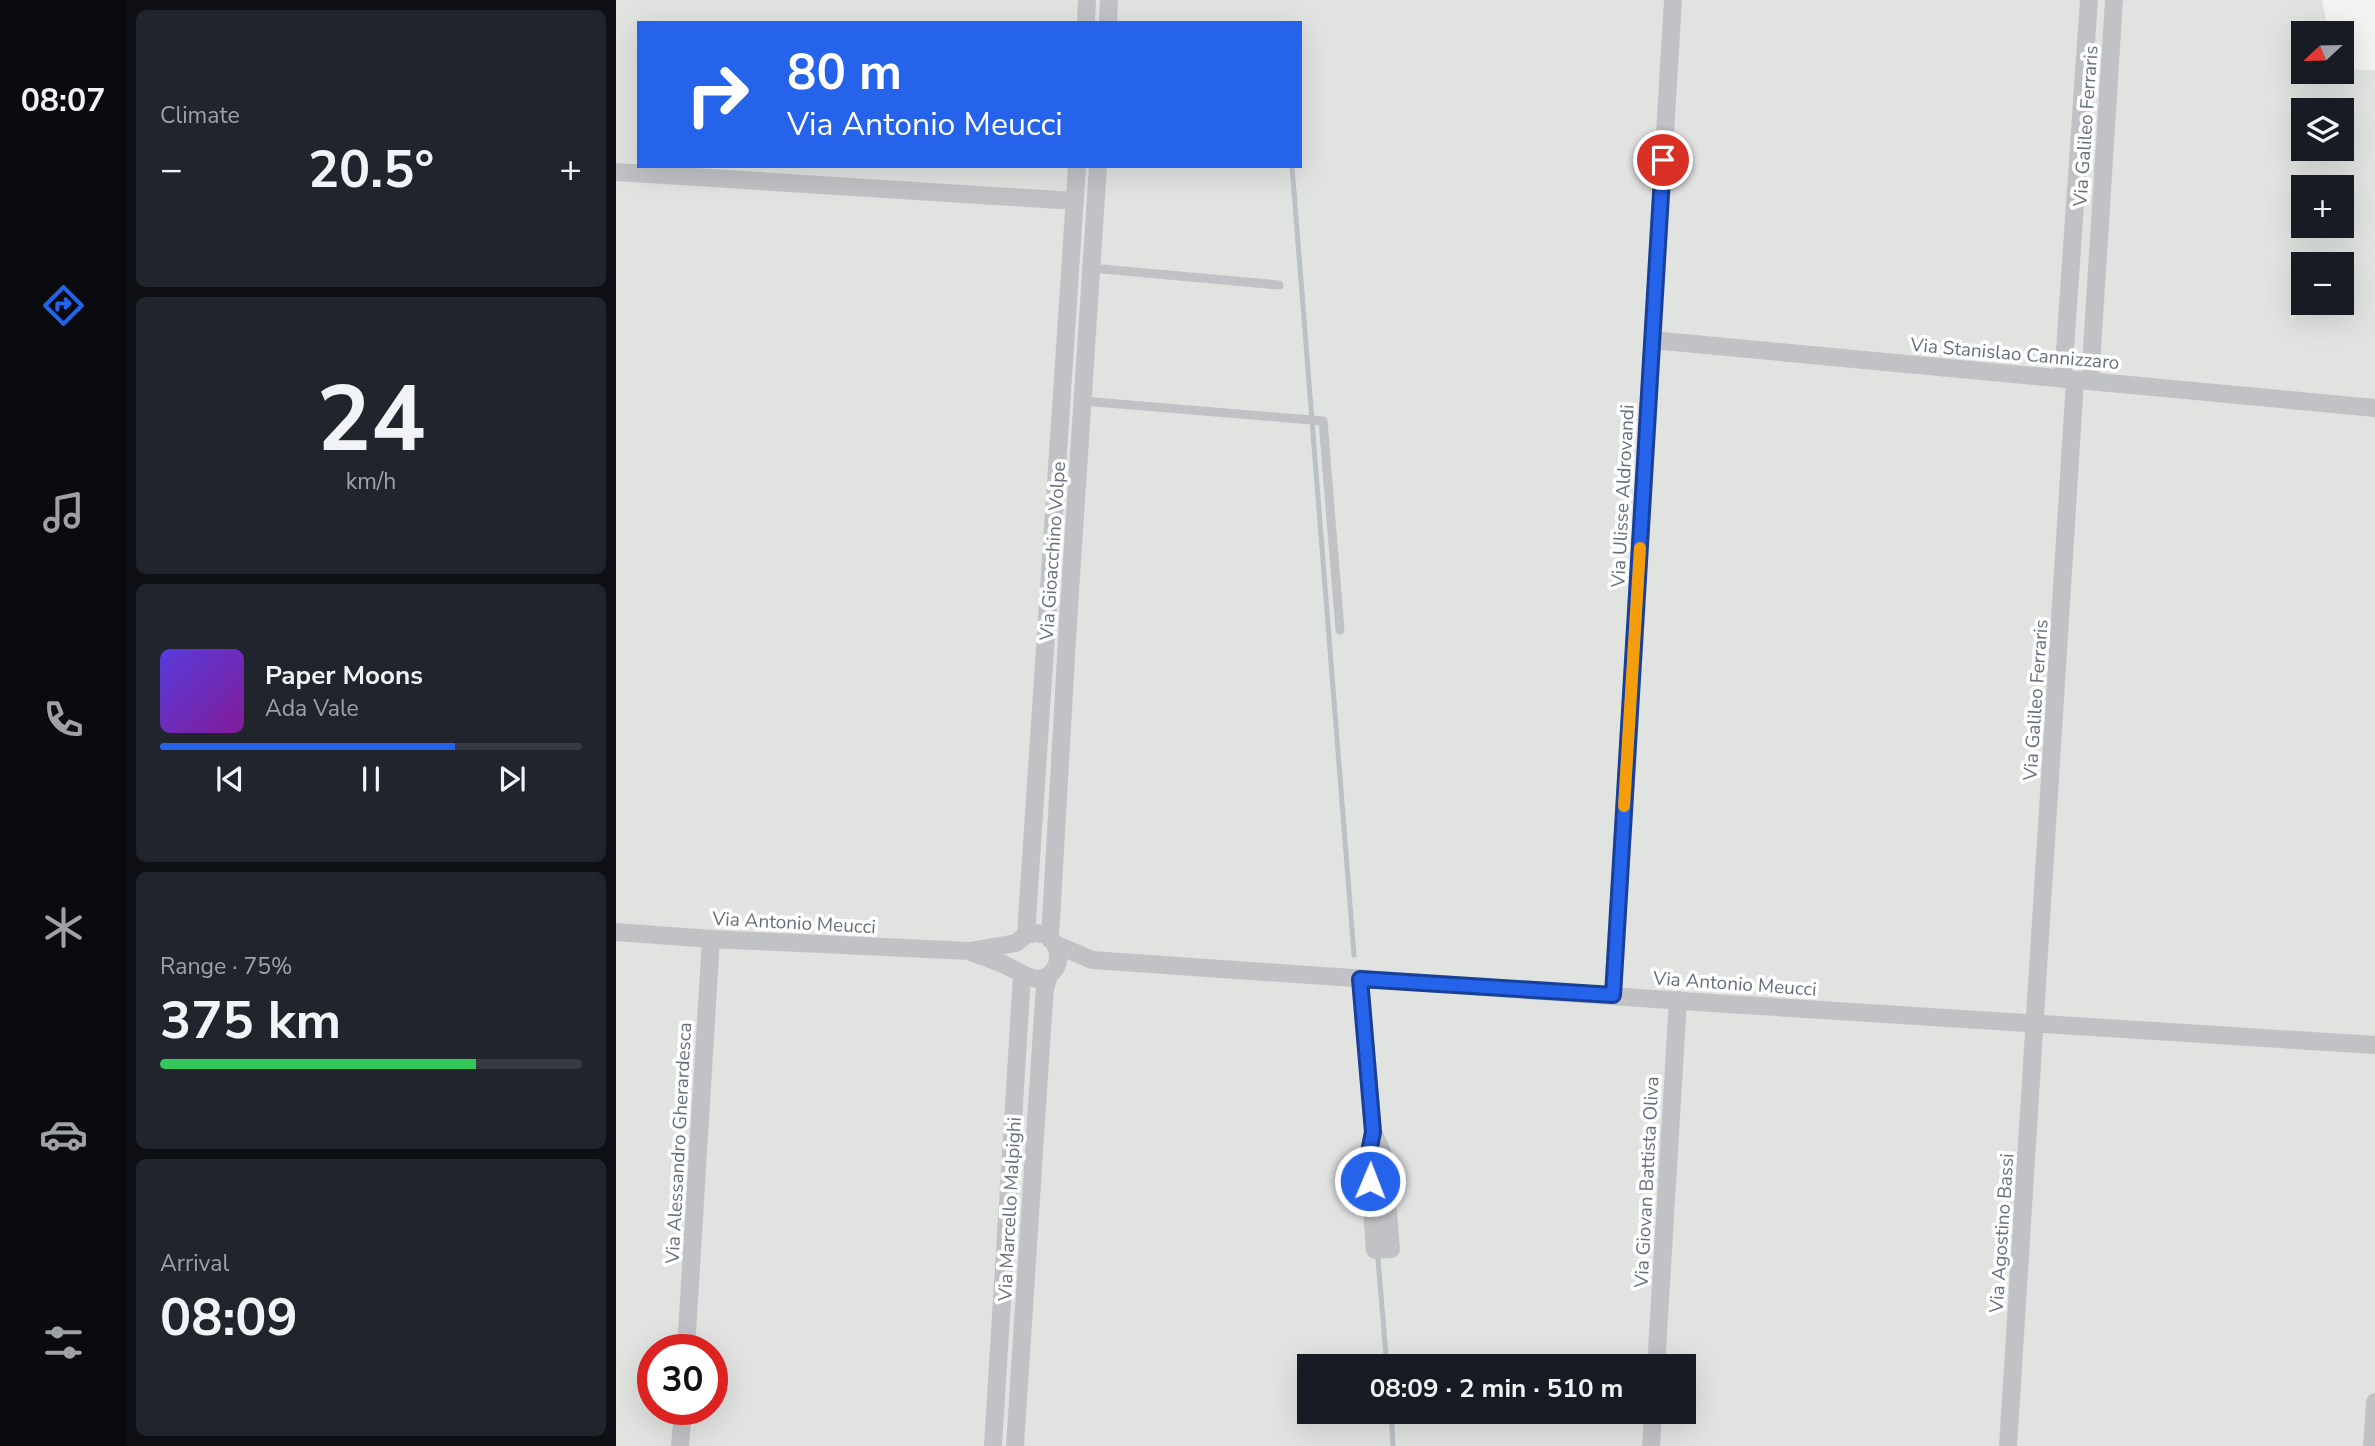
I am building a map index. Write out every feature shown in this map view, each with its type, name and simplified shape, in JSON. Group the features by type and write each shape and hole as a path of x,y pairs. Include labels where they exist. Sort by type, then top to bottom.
{"street":[{"path":"1086,21 1087,0"},
{"path":"1108,21 1109,0"},
{"name":"Via Ulisse Aldrovandi","path":"1613,995 1673,0"},
{"name":"Via Galileo Ferraris","path":"2036,1023 2076,380 2089,0"},
{"name":"Via Galileo Ferraris","path":"2076,380 2114,0"},
{"name":"Via Gioacchino Volpe","path":"1021,939 1077,168"},
{"name":"Via Gioacchino Volpe","path":"1052,941 1067,636 1098,168"},
{"path":"616,172 1075,201"},
{"name":"Via Stanislao Cannizzaro","path":"1652,340 2375,408"},
{"name":"Via Antonio Meucci","path":"616,932 970,951 1036,933 1092,960 2375,1045"},
{"name":"Via Alessandro Gherardesca","path":"687,1334 711,939"},
{"path":"1020,973 1013,960 1021,939"},
{"path":"1051,974 1059,958 1052,941"},
{"name":"Via Antonio Meucci","path":"970,951 1033,979 1092,960"},
{"name":"Via Marcello Malpighi","path":"993,1446 1020,973"},
{"name":"Via Marcello Malpighi","path":"1015,1446 1042,1027 1045,989 1051,974"},
{"path":"1360,979 1373,1132 1368,1157 1375,1250 1391,1249 1383,1154 1373,1132"},
{"name":"Via Giovan Battista Oliva","path":"1657,1354 1678,1000"},
{"name":"Via Agostino Bassi","path":"2008,1446 2036,1023"},
{"path":"2372,1446 2375,1402"},
{"path":"1651,1446 1652,1424"},
{"path":"680,1446 681,1425"}],"lane":[{"path":"1091,268 1279,285"},
{"path":"1083,401 1324,421 1340,629"}],"shaded area":[{"path":"616,0 2322,0 2326,21 2291,21 2291,84 2354,84 2354,69 2375,70 2375,1446 616,1446"}],"waterway":[{"path":"1292,168 1354,955"},
{"path":"1378,1259 1386,1354"},
{"path":"1392,1424 1393,1446"}],"slow traffic":[{"path":"1624,806 1640,548"}],"route":[{"path":"1370,1181 1368,1157 1373,1132 1360,979 1613,995 1663,160"}]}
